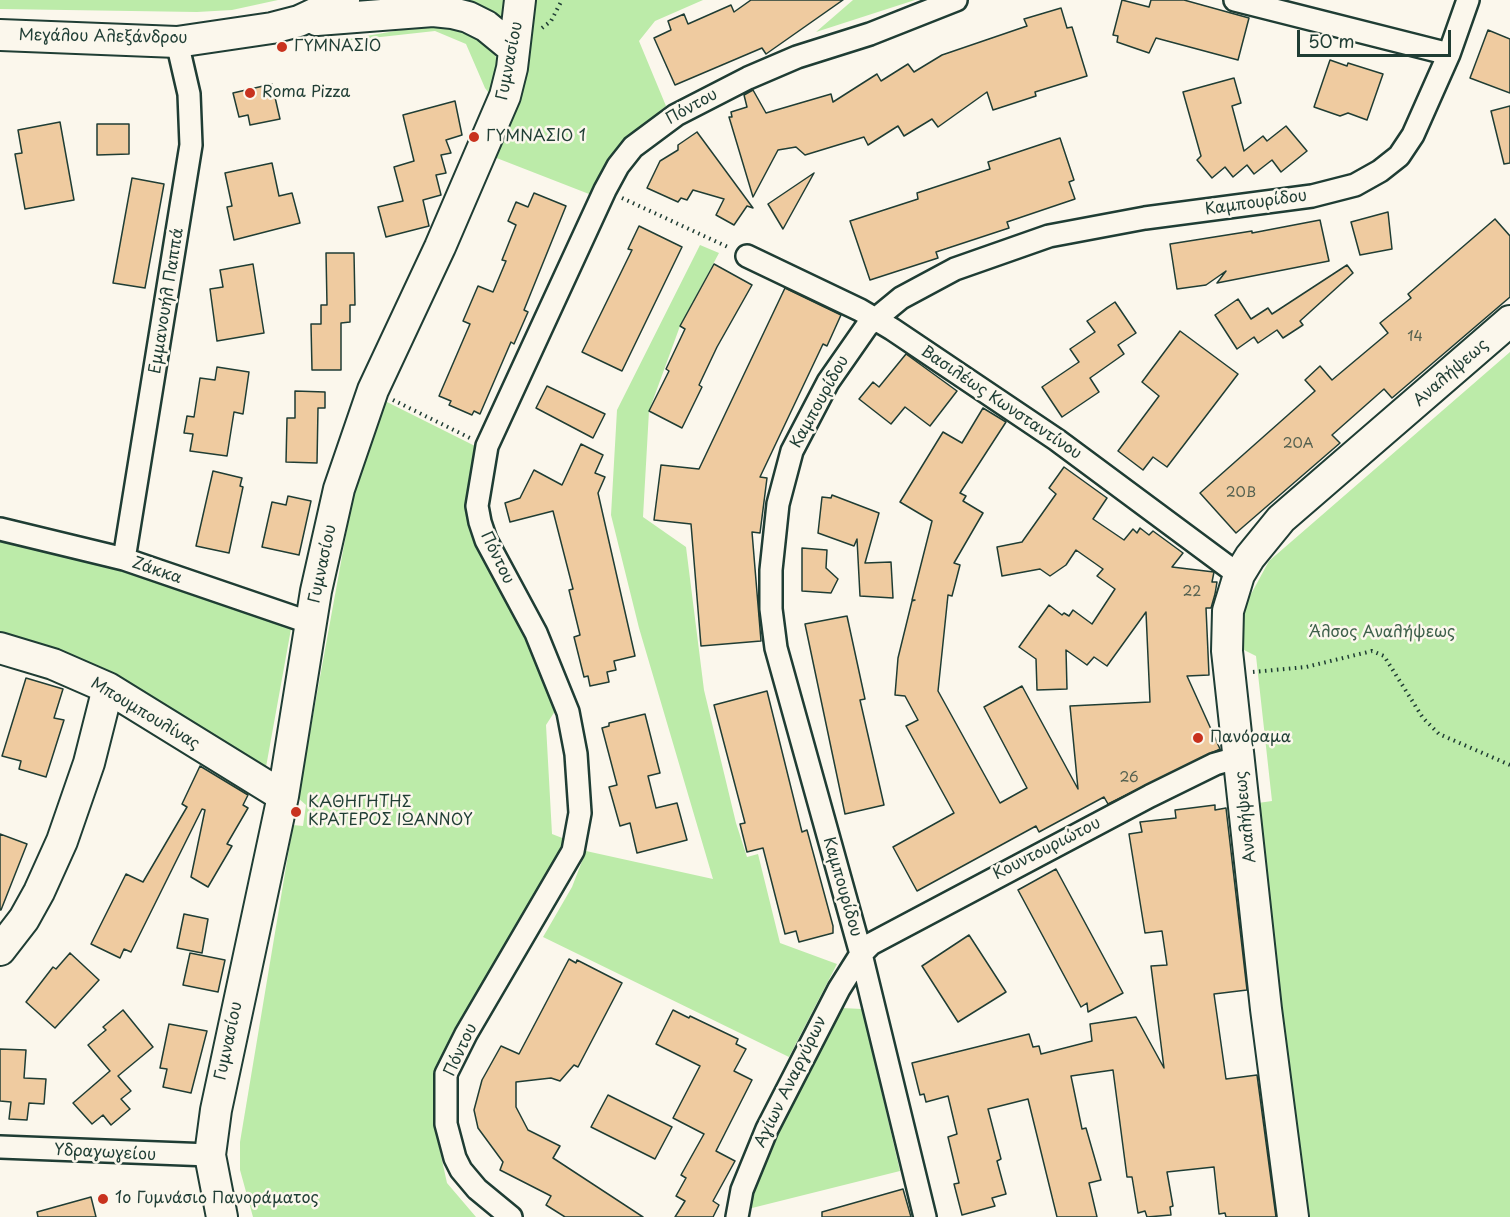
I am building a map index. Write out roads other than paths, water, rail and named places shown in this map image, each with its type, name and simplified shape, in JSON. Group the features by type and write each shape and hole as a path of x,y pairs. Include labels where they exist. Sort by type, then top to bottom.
{"street":[{"name":"Μεγάλου Αλεξάνδρου","path":"0,35 177,42 272,28 299,21 344,0"},
{"name":"Γυμνασίου","path":"210,1155 228,1044 283,796 311,623 339,489 373,390 486,145 505,96 520,0"},
{"name":"Πόντου","path":"511,1217 477,1189 454,1158 446,1124 446,1074 466,1034 573,851 580,813 576,754 568,712 536,633 486,540 480,522 477,506 487,446 605,190 618,166 633,147 676,115 773,67 957,0"},
{"path":"1235,0 1295,7 1449,54"},
{"name":"Καμπουρίδου","path":"925,1217 861,954 779,659 773,627 770,583 778,504 792,452 828,382 875,318 901,298 948,273 1049,236 1145,218 1312,196 1364,181 1391,162 1405,148 1423,114 1449,54 1468,0"},
{"path":"299,21 433,11 452,13 468,16 486,26 514,49"},
{"name":"Εμμανουήλ Παππά","path":"124,559 191,145 189,94 177,42"},
{"name":"Βασιλέως Κωνσταντίνου","path":"747,256 875,318 1057,440 1239,575"},
{"name":"Αναλήψεως","path":"1293,1217 1266,1009 1226,626 1239,575 1258,544 1281,519 1510,321"},
{"name":"Ζάκκα","path":"0,529 124,559 311,623"},
{"name":"Μπουμπουλίνας","path":"0,648 54,664 108,688 283,796"},
{"path":"0,950 29,910 62,841 89,763 108,688"},
{"name":"Κουντουριώτου","path":"861,954 897,928 1044,850 1215,764 1240,757"},
{"name":"Αγίων Αναργύρων","path":"737,1217 742,1190 767,1129 834,998 861,954"},
{"name":"Υδραγωγείου","path":"0,1147 210,1155"},
{"path":"210,1155 222,1217"}],"place":[{"name":"ΓΥΜΝΑΣΙΟ","path":"282,47"},
{"name":"Roma Pizza","path":"250,93"},
{"name":"ΓΥΜΝΑΣΙΟ 1","path":"474,137"},
{"name":"Πανόραμα","path":"1198,738"},
{"name":"ΚΑΘΗΓΗΤΗΣ ΚΡΑΤΕΡΟΣ ΙΩΑΝΝΟΥ","path":"296,812"},
{"name":"1ο Γυμνάσιο Πανοράματος","path":"103,1199"}],"park label":[{"name":"Άλσος Αναλήψεως","path":"1382,633"}]}
